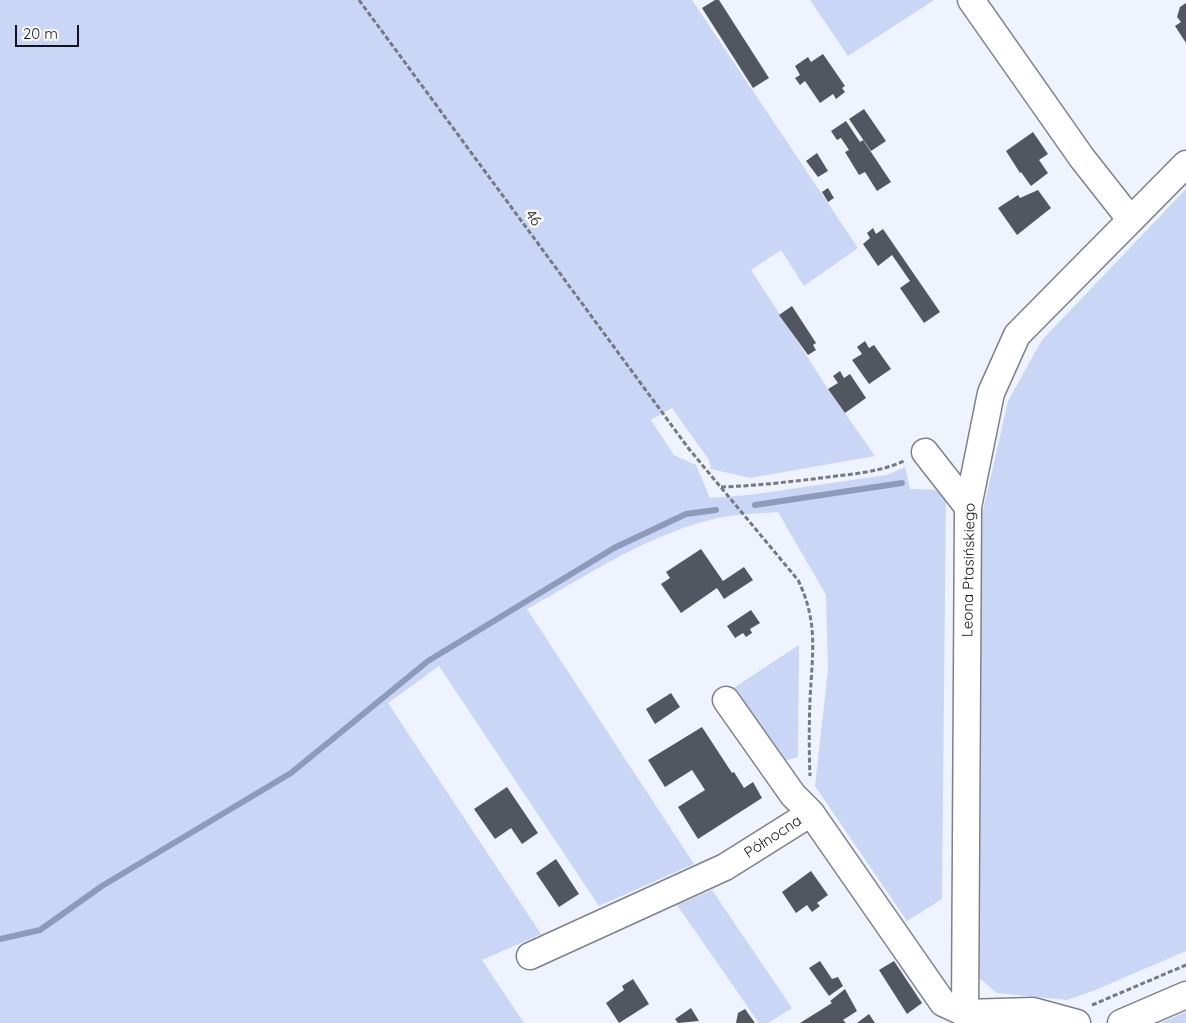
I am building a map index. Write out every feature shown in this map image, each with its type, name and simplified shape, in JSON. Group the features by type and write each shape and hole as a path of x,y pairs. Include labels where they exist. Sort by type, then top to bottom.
{"street":[{"path":"971,0 1082,158 1130,219"},
{"name":"Leona Ptasińskiego","path":"967,1018 968,507 991,393 1017,335 1186,164"},
{"path":"925,452 968,507"},
{"path":"726,700 793,795 811,813"},
{"name":"Północna","path":"530,956 725,867 811,813 929,985 944,1003 967,1018"},
{"path":"1121,1023 1186,995"},
{"path":"967,1018 1033,1011 1082,1015"}],"path":[{"name":"46","path":"359,0 689,449 798,580 808,601 814,641 809,724 811,813"},
{"path":"720,486 748,486 888,468 925,452"},
{"path":"1082,1015 1186,965"}],"shaded area":[{"path":"0,0 692,0 858,248 804,286 781,250 751,270 828,389 875,456 750,478 711,469 709,460 672,408 651,420 674,455 696,465 710,498 749,495 887,475 905,467 910,489 946,490 942,899 907,921 815,786 828,670 826,595 778,512 726,516 685,527 661,536 616,558 527,609 694,864 599,906 439,666 388,703 541,934 482,960 524,1023 0,1023"},
{"path":"810,0 934,0 848,56"},
{"path":"1186,189 1186,951 1093,991 1067,1000 997,993 971,971 979,528 1008,401 1042,340"},
{"path":"799,645 798,757 784,761 729,691"},
{"path":"712,890 792,1008 768,1023 759,1023 677,905"},
{"path":"1186,1012 1186,1023 1160,1023"}],"building":[{"path":"715,0 719,0 769,78 753,88 702,8"},
{"path":"1186,3 1186,43 1175,26 1181,22 1177,17 1180,7"},
{"path":"823,54 845,86 842,88 845,92 836,99 833,94 820,103 805,81 800,85 795,78 800,75 795,66 808,57 811,62"},
{"path":"864,109 886,141 871,151 849,119"},
{"path":"846,121 860,142 863,140 891,182 877,191 865,172 859,175 845,152 849,150 841,138 837,140 831,131"},
{"path":"1033,132 1048,154 1039,160 1048,173 1031,186 1006,151"},
{"path":"817,153 828,171 818,177 806,161"},
{"path":"828,188 834,198 828,202 822,192"},
{"path":"1038,190 1051,208 1017,235 998,208 1018,195 1020,198"},
{"path":"873,228 876,234 883,229 940,312 924,323 900,288 910,281 892,255 878,266 863,244 870,238 867,233"},
{"path":"792,306 816,343 813,345 816,350 808,355 779,315"},
{"path":"865,341 869,348 874,345 891,369 869,384 852,360 862,354 857,347"},
{"path":"840,371 844,378 850,374 866,398 845,413 828,389 838,383 833,376"},
{"path":"701,549 723,581 744,567 753,580 724,599 717,588 681,613 661,584 670,578 666,572"},
{"path":"751,610 760,623 750,629 752,633 746,637 743,633 735,638 727,626"},
{"path":"671,693 680,707 655,724 646,709"},
{"path":"702,727 744,788 753,782 762,798 698,839 678,807 705,790 692,770 665,787 648,760"},
{"path":"507,787 538,833 522,844 511,828 495,839 474,809"},
{"path":"556,859 579,894 559,907 536,873"},
{"path":"811,871 828,895 817,903 820,906 812,912 807,905 796,913 782,892"},
{"path":"820,961 832,979 838,977 843,986 829,996 809,968"},
{"path":"894,961 922,1003 907,1014 879,970"},
{"path":"633,979 649,1004 619,1023 606,1003 624,990 622,986"},
{"path":"845,989 857,1011 843,1020 846,1023 800,1023 832,1003 830,1001"},
{"path":"691,1008 699,1021 678,1023 675,1019"},
{"path":"745,1009 755,1023 736,1023 738,1013"},
{"path":"869,1014 875,1023 857,1023"}],"waterway":[{"path":"755,505 902,483"},
{"path":"0,939 40,930 102,886 291,773 428,661 614,548 686,514 716,510"}]}
